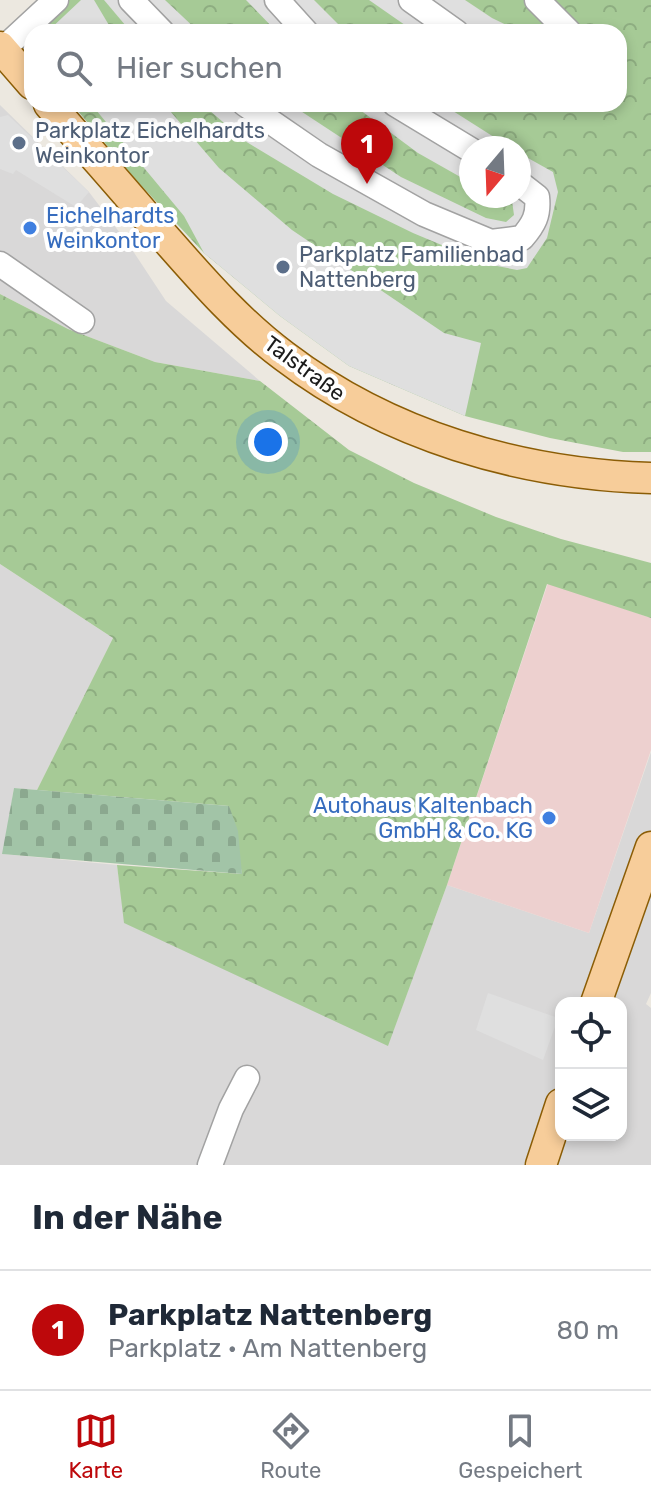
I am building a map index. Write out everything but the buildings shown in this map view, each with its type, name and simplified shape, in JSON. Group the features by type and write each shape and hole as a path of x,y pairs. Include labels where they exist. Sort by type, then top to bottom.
{"main road":[{"path":"1,49 24,75"},
{"name":"Talstraße","path":"56,112 173,248 245,323 283,355 356,404 474,452 523,464 587,474 651,478"},
{"path":"598,997 651,847"},
{"path":"541,1165 555,1122"}],"street":[{"path":"29,24 56,0"},
{"path":"131,0 154,24"},
{"path":"277,0 299,24"},
{"path":"411,0 445,24"},
{"path":"537,0 561,24"},
{"path":"1,49 24,29"},
{"path":"257,112 319,155 424,214 491,242 522,238 535,222 537,197 531,192"},
{"path":"408,112 459,143"},
{"path":"0,264 82,321"},
{"path":"210,1165 231,1109 247,1078"}],"shaded area":[{"path":"81,0 94,0 108,24 56,24"},
{"path":"104,0 165,0 190,24 124,24"},
{"path":"246,0 314,0 338,24 269,24"},
{"path":"369,0 465,0 504,24 404,24"},
{"path":"0,105 89,192 166,301 260,381 155,362 68,329 0,294"},
{"name":"Parkplatz Familienbad Nattenberg","path":"98,112 171,112 219,168 292,230 444,333 481,343 465,416 349,366 280,316 204,253 184,216"},
{"path":"211,112 302,112 401,177 459,205 459,208 486,218 506,222 514,215 513,208 531,208 531,160 553,172 558,192 547,238 527,268 517,270 487,264 413,233 333,194 245,141"},
{"path":"363,112 455,112 492,136 459,136 459,176 418,153"},
{"name":"Parkplatz Eichelhardts Weinkontor","path":"8,115 89,192 76,207 16,170 13,174 0,169 0,117"},
{"path":"0,564 113,638 37,790 14,788 3,854 117,865 125,923 388,1045 447,885 589,933 651,752 651,993 646,1004 651,1008 651,1165 0,1165"},
{"name":"Autohaus Kaltenbach GmbH & Co. KG","path":"548,583 651,618 651,750 589,933 447,885"},
{"path":"488,993 555,1017 555,1026 543,1060 476,1030"}],"green space":[{"path":"49,0 651,0 651,452 623,452 550,438 465,416 349,366 280,316 204,253 79,112 627,112 627,24 42,24"},
{"path":"0,294 68,329 155,362 260,381 349,450 414,483 496,517 561,539 651,563 651,618 547,584 447,885 388,1046 124,923 117,865 242,874 229,806 37,790 113,638 0,564"},
{"path":"14,788 229,806 238,831 242,874 2,854"}],"place":[{"name":"Parkplatz Eichelhardts Weinkontor","path":"19,143"},
{"name":"Parkplatz Nattenberg","path":"367,184"},
{"name":"Eichelhardts Weinkontor","path":"30,228"},
{"name":"Parkplatz Familienbad Nattenberg","path":"283,267"},
{"name":"Autohaus Kaltenbach GmbH & Co. KG","path":"549,818"}]}
